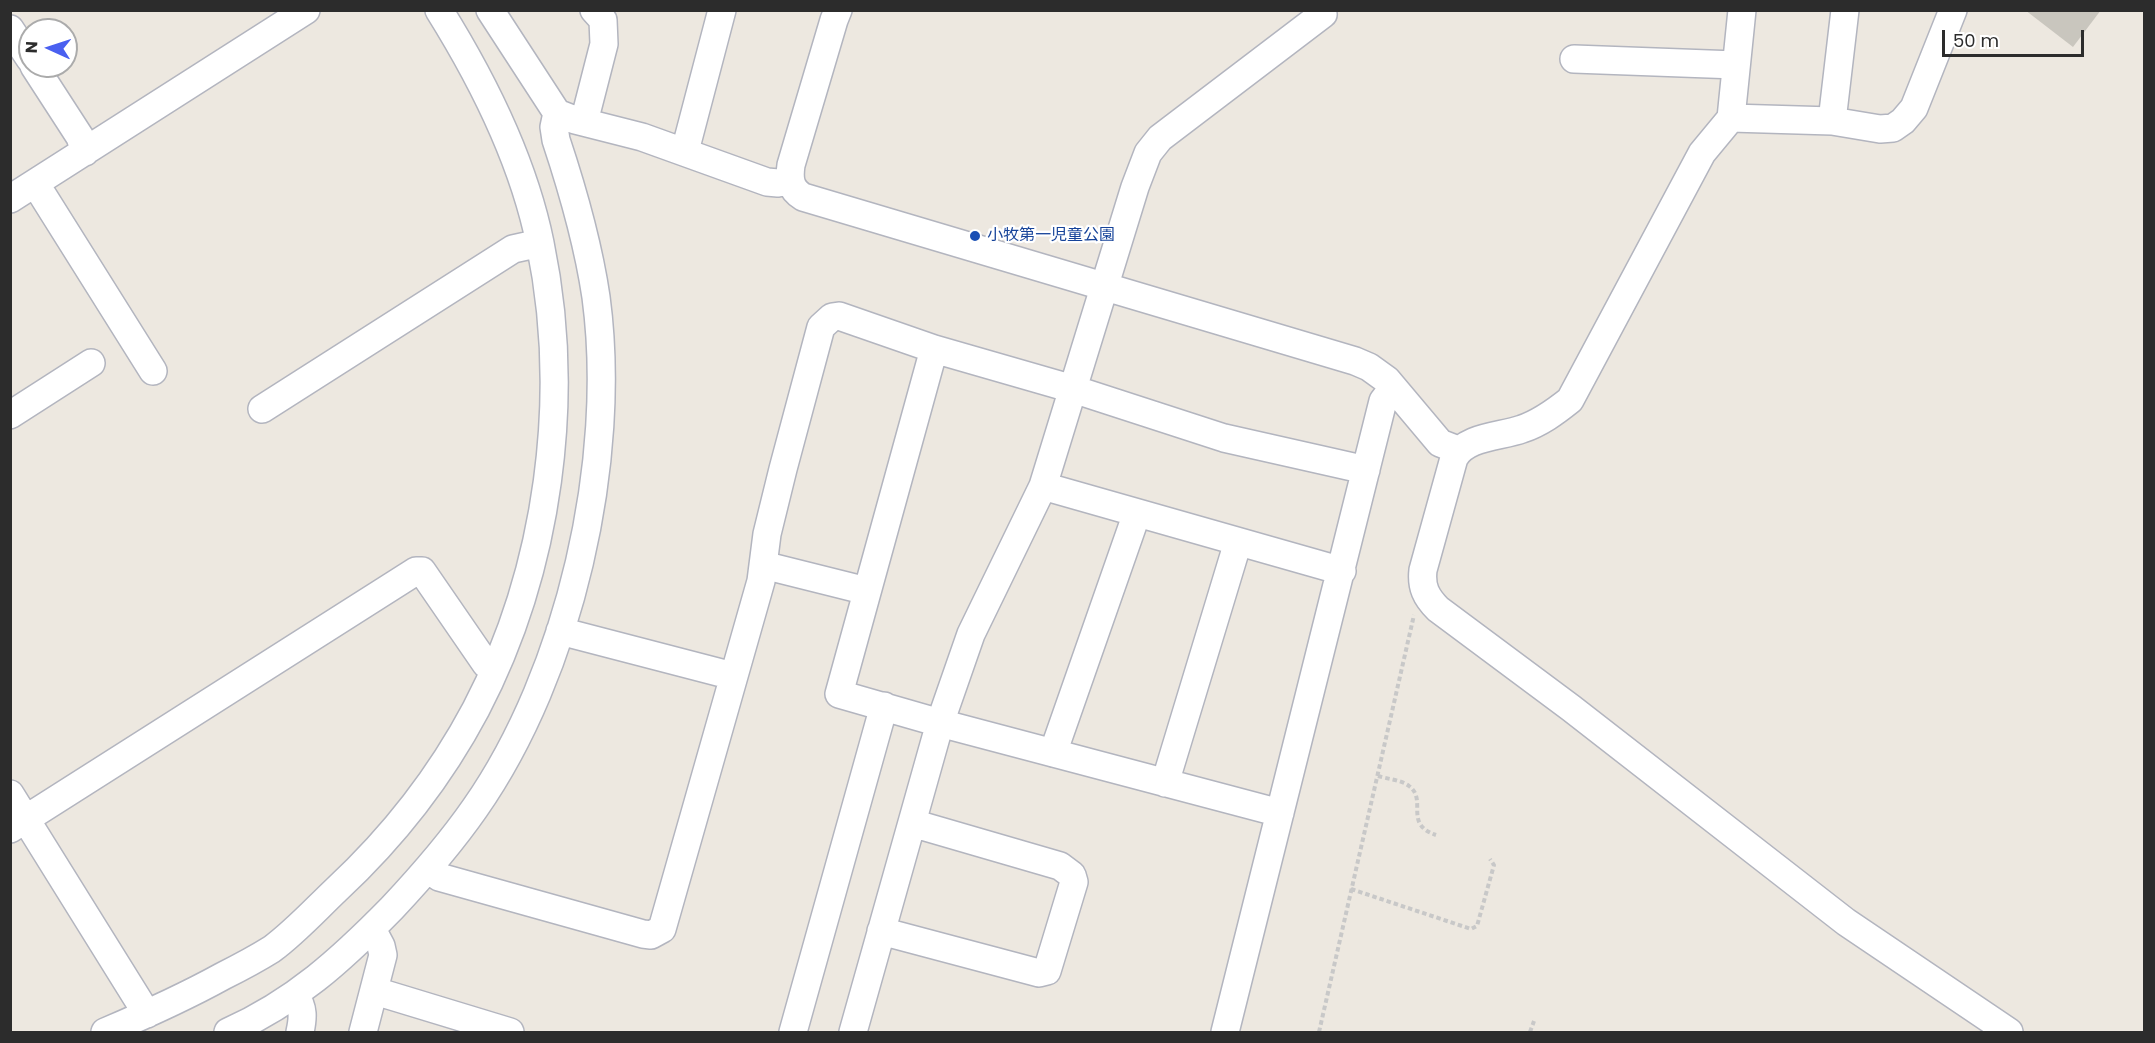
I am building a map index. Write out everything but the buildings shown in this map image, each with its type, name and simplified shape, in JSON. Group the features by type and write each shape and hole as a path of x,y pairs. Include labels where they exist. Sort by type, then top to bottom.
{"street":[{"path":"10,199 306,10"},
{"path":"105,1032 199,989 272,948 355,873 395,829 427,788 476,709 512,625 530,568 542,514 555,393 553,338 540,243 527,191 503,129 475,71 439,10"},
{"path":"490,10 557,113 642,137 767,182 790,181"},
{"path":"584,122 604,44 603,20 594,10"},
{"path":"685,152 722,10"},
{"path":"838,10 791,165 790,181 803,197 1355,361 1369,367 1387,380 1440,443 1458,450"},
{"path":"853,1032 940,723 971,634 1043,486 1104,285 1148,153 1160,138 1323,14 1322,10"},
{"path":"1742,10 1731,118 1702,153 1570,400 1542,420 1521,429 1471,443 1458,450 1421,583 1430,601 1438,609 1571,708 1846,922 2010,1032"},
{"path":"1832,121 1845,10"},
{"path":"1731,118 1832,121 1880,129 1893,128 1903,121 1914,108 1953,10"},
{"path":"1574,59 1736,65"},
{"path":"42,78 80,137 85,152"},
{"path":"228,1032 254,1020 295,995 323,974 429,870 476,807 503,761 549,665 578,569 594,485 601,393 596,297 580,222 556,140 554,127 557,113"},
{"path":"36,183 154,370"},
{"path":"262,410 513,249 540,243"},
{"path":"429,870 438,877 643,934 657,933 662,929 761,581 767,534 821,327 831,317 838,316 934,350 1073,389 1224,438 1366,470"},
{"path":"934,350 839,694 1280,813"},
{"path":"10,416 91,363"},
{"path":"1225,1032 1383,401 1393,388"},
{"path":"1043,486 1342,571"},
{"path":"1053,753 1137,513"},
{"path":"1165,783 1238,542"},
{"path":"764,565 867,591"},
{"path":"19,824 416,571 422,571 486,664 495,669"},
{"path":"560,631 733,676"},
{"path":"793,1032 884,706"},
{"path":"10,794 19,824 147,1014"},
{"path":"881,931 1039,973 1047,971 1074,882 1072,875 1060,866 912,824"},
{"path":"363,1032 384,955 372,928"},
{"path":"375,991 510,1032"},
{"path":"295,995 302,1005 300,1032"}],"path":[{"path":"1319,1032 1421,583"},
{"path":"1378,776 1408,785 1412,789 1416,797 1419,826 1425,832 1436,835"},
{"path":"1351,889 1471,929 1477,926 1494,865 1490,860"},
{"path":"1530,1032 1534,1021"}],"place":[{"name":"小牧第一児童公園","path":"975,236"}]}
